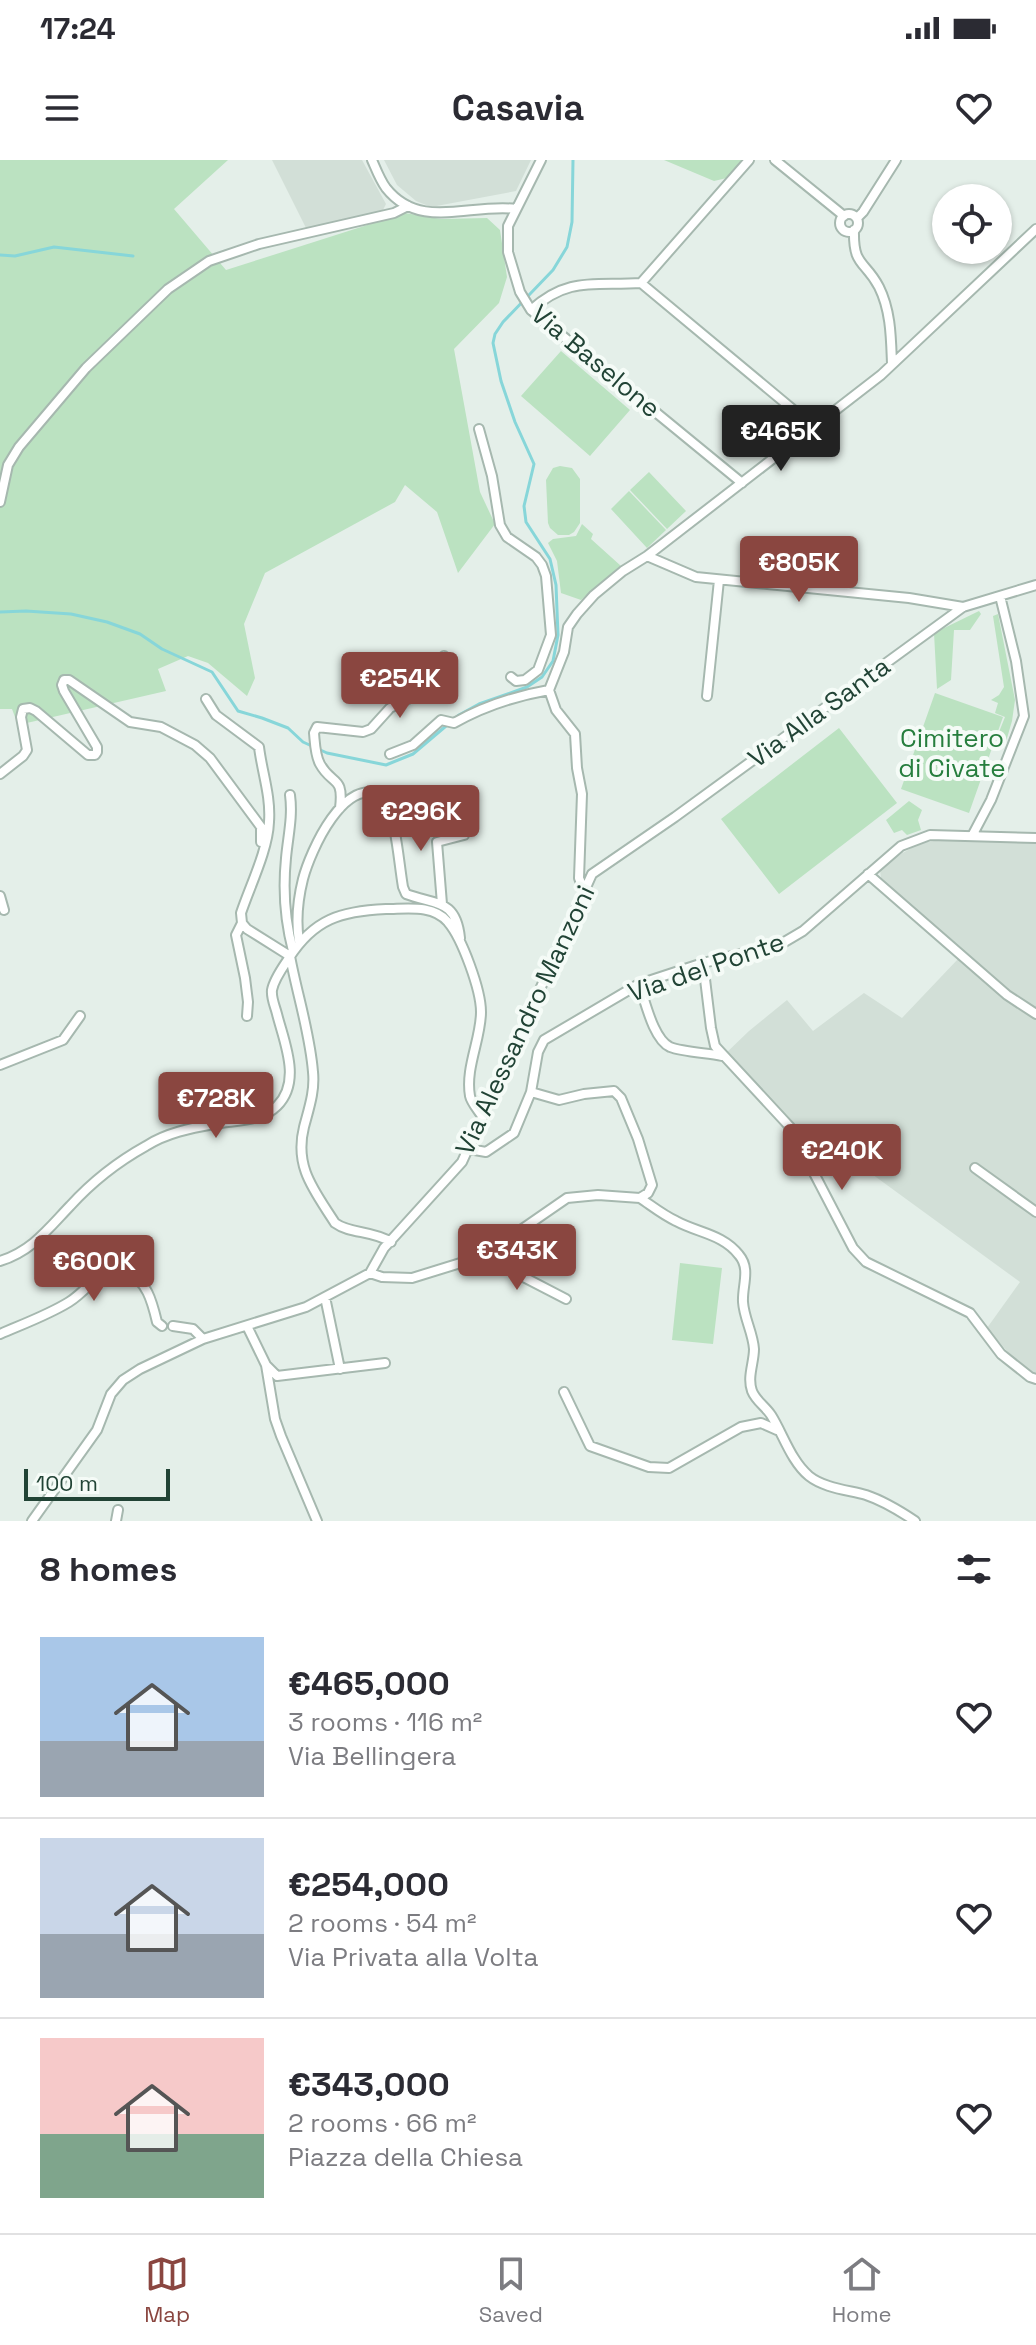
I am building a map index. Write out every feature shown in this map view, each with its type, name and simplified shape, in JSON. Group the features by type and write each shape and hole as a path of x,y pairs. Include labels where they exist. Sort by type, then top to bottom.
{"street":[{"path":"372,160 386,187 415,210 431,213 500,207 516,209"},
{"name":"Via Baselone","path":"541,160 508,226 508,252 520,292 530,308 742,483"},
{"path":"641,283 749,160"},
{"path":"775,160 844,216 857,218"},
{"path":"857,218 896,160"},
{"path":"0,502 8,465 19,447 78,377 168,289 209,261 246,248 394,213 408,206"},
{"path":"844,216 842,227 847,231 854,230"},
{"path":"857,218 855,253 879,287 887,310 892,364"},
{"path":"511,677 516,681 525,680 538,670 559,635 594,595 881,375 1036,229"},
{"path":"530,308 548,295 578,284 641,283 814,427"},
{"path":"479,429 492,476 500,525 507,537 536,557 542,565 564,652 549,690 556,710 575,734 582,794 579,878 584,891"},
{"path":"647,556 696,577 909,598 963,607 1036,585"},
{"path":"707,696 719,580"},
{"path":"972,836 991,800 1024,716 1016,661 1000,596"},
{"name":"Via Alla Santa","path":"675,817 963,607"},
{"path":"340,809 342,791 317,759 314,733 317,727 363,732 371,729 390,708 433,682 444,656"},
{"path":"0,774 27,750 21,717 23,709 36,711 88,755 95,755 97,747 64,691 64,680 69,680 130,722 161,727 187,740 210,758 261,827 258,863"},
{"path":"390,754 413,745 441,720 454,723 517,695 549,690"},
{"path":"206,699 216,715 259,747 268,792 269,824 236,935 245,978 247,1016"},
{"path":"299,941 298,919 303,881 313,850 334,815 352,798 371,793 384,797 393,821 406,894 442,904 454,914 459,924 461,941 480,1002 470,1097 482,1116"},
{"path":"290,795 292,812 286,861 286,903 313,1072 311,1107 303,1134 303,1168 335,1223 341,1228 380,1235 391,1242"},
{"path":"442,904 436,845 437,842 464,835 459,812"},
{"name":"Via Alessandro Manzoni","path":"370,1273 384,1248 462,1162 592,874 675,817"},
{"name":"Via del Ponte","path":"531,1092 538,1052 544,1040 639,984 703,963 781,944 803,931 901,846 930,835 1036,838"},
{"path":"868,874 1007,995 1036,1014"},
{"path":"0,896 4,910"},
{"path":"0,1261 14,1257 35,1244 70,1205 146,1145 189,1129 263,1115 277,1105 284,1095 290,1067 272,988 299,941 322,922 338,915 365,910 422,909 438,913 461,941"},
{"path":"242,923 247,929 292,954"},
{"path":"703,963 715,1046 790,1127 853,1248 866,1262 970,1313 1001,1354 1036,1379"},
{"path":"639,984 661,1039 671,1047 723,1056"},
{"path":"0,1065 63,1040 80,1016"},
{"path":"469,1149 486,1152 514,1133 531,1092 559,1100 614,1091 621,1098 638,1139 652,1185 644,1196"},
{"path":"975,1168 1036,1212"},
{"path":"32,1521 97,1430 111,1394 123,1380 140,1369 203,1339 306,1307 370,1273 382,1277 412,1278 483,1256 567,1198 598,1195 644,1196 678,1222 718,1237 731,1247 744,1263 744,1311 754,1350 753,1394 768,1411 800,1467 811,1478 870,1497 915,1521"},
{"path":"483,1256 566,1299"},
{"path":"0,1334 70,1301 103,1272 116,1268 122,1268 141,1281 154,1307 157,1322 162,1326"},
{"path":"325,1297 340,1369"},
{"path":"173,1326 193,1329 203,1339"},
{"path":"247,1326 266,1365 275,1419 317,1521"},
{"path":"266,1365 277,1376 385,1363"},
{"path":"564,1392 590,1446 649,1467 669,1468 741,1427 761,1423 777,1430"},
{"path":"116,1521 118,1510"}],"shaded area":[{"path":"272,160 362,160 386,204 382,212 306,228"},
{"path":"384,160 531,160 516,191 431,207 416,201 397,185"},
{"path":"972,836 1036,838 1036,1374 1014,1359 987,1328 1020,1282 832,1145 790,1127 723,1056 787,1000 813,1031 864,993 902,1018 958,959 881,878 880,870 920,843"}],"green space":[{"path":"0,160 228,160 174,209 226,270 405,213 441,219 487,218 500,230 507,277 499,303 454,349 480,492 495,524 458,573 437,512 405,485 395,502 265,573 244,624 255,678 247,696 208,663 188,656 158,669 166,691 18,725 12,709 0,709"},
{"path":"664,160 743,160 731,177 714,181"},
{"path":"561,351 630,410 590,456 521,396"},
{"path":"553,468 572,468 580,479 580,523 569,535 558,535 548,523 546,480"},
{"path":"649,472 686,511 667,529 630,490"},
{"path":"629,491 666,530 647,548 611,509"},
{"path":"582,524 593,534 591,539 621,566 581,600 561,593 557,561 548,543 553,539 576,536"},
{"path":"979,611 981,614 970,630 954,630 951,680 937,689 934,633"},
{"path":"998,614 1015,700 1005,745 995,742 1005,717 995,713 998,703 991,700 1004,687 993,616"},
{"name":"Cimitero di Civate","path":"935,693 1003,717 969,813 901,789"},
{"path":"839,728 897,803 779,894 721,819"},
{"path":"909,801 922,810 918,820 921,830 907,835 902,830 894,833 886,820"},
{"path":"680,1263 722,1268 713,1344 672,1340"}],"waterway":[{"path":"0,612 71,614 140,634 162,649 212,672 238,711 288,728 303,742 327,753 386,765 413,754 459,715 479,704 527,687 542,677 553,661 558,635 556,585 550,559 526,522 524,506 534,464 501,381 493,343 503,322 553,270 567,247 572,222 573,160"},
{"path":"0,255 15,256 54,247 133,256"}]}
